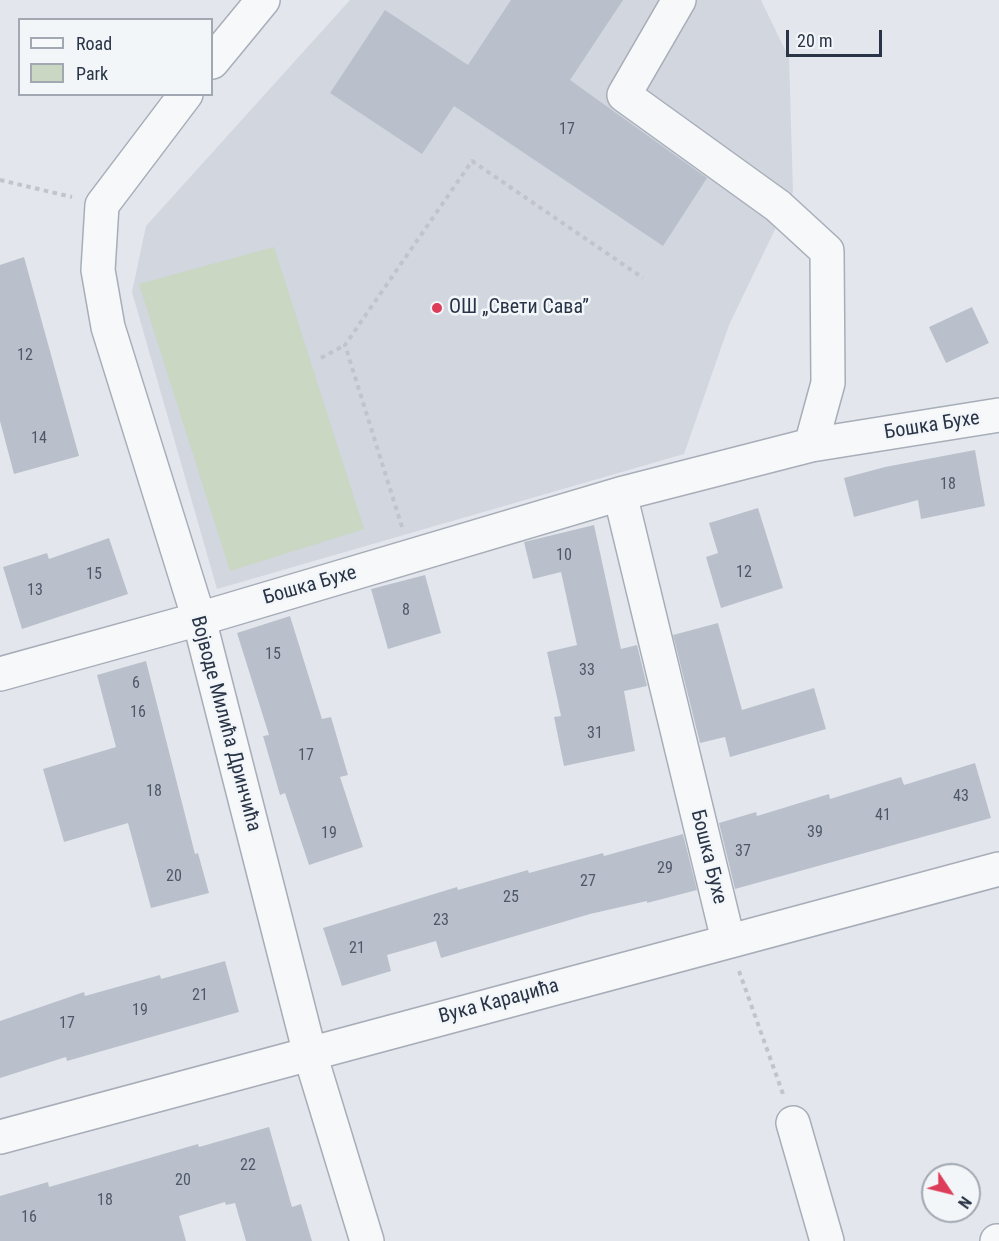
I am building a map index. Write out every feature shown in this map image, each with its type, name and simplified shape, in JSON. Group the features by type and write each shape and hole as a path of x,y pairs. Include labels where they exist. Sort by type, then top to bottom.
{"street":[{"path":"213,61 263,0"},
{"path":"679,0 624,95 778,206 827,251 828,383 812,445"},
{"path":"102,205 184,96"},
{"name":"Војводе Милића Дринчића","path":"102,205 99,270 108,327 199,619 310,1054 367,1241"},
{"name":"Бошка Бухе","path":"0,674 199,619 620,494 812,445 999,415"},
{"name":"Бошка Бухе","path":"620,494 728,940"},
{"name":"Вука Караџића","path":"0,1137 999,869"},
{"path":"793,1123 827,1241"}],"path":[{"path":"321,358 345,345 472,161 643,278"},
{"path":"0,180 102,205"},
{"path":"345,345 411,556"},
{"path":"728,940 793,1123"}],"shaded area":[{"name":"ОШ „Свети Сава”","path":"350,0 761,0 789,58 793,192 729,325 684,454 217,589 132,292 146,226"}],"green space":[{"path":"274,247 364,529 230,571 139,284"}],"building":[{"path":"511,0 623,0 570,80 707,178 663,246 454,106 422,154 330,93 385,10 468,65"},
{"path":"24,257 79,456 14,474 0,421 0,265"},
{"path":"972,307 989,343 946,363 929,327"},
{"path":"975,450 985,506 921,519 918,500 854,517 844,478 885,467"},
{"path":"758,508 783,588 721,608 706,557 718,553 709,523"},
{"path":"594,525 621,649 637,645 647,686 624,691 635,751 564,766 554,717 561,716 547,652 577,645 561,572 533,579 524,542"},
{"path":"109,538 128,594 22,629 3,567 47,553 49,559"},
{"path":"425,575 441,633 388,649 371,589"},
{"path":"290,616 322,719 331,717 348,775 340,777 363,847 309,865 285,793 280,795 263,736 269,735 237,633"},
{"path":"718,623 742,710 814,688 826,729 730,757 725,737 700,743 673,635"},
{"path":"146,661 195,854 198,853 209,893 151,908 128,823 64,842 43,769 116,747 97,675"},
{"path":"975,763 991,818 735,889 719,823 756,812 757,816 829,794 830,799 901,777 904,785"},
{"path":"683,834 697,890 590,914 441,958 436,941 387,955 391,971 342,986 323,928 457,887 458,890 528,870 529,873 603,853 604,856"},
{"path":"225,961 239,1012 67,1061 66,1057 0,1078 0,1021 84,992 85,996 160,975 161,979"},
{"path":"269,1127 292,1207 301,1204 312,1241 246,1241 235,1203 226,1205 225,1202 179,1216 186,1241 0,1241 0,1196 48,1182 49,1187 198,1144 199,1147"}],"place":[{"name":"ОШ „Свети Сава”","path":"437,308"}]}
